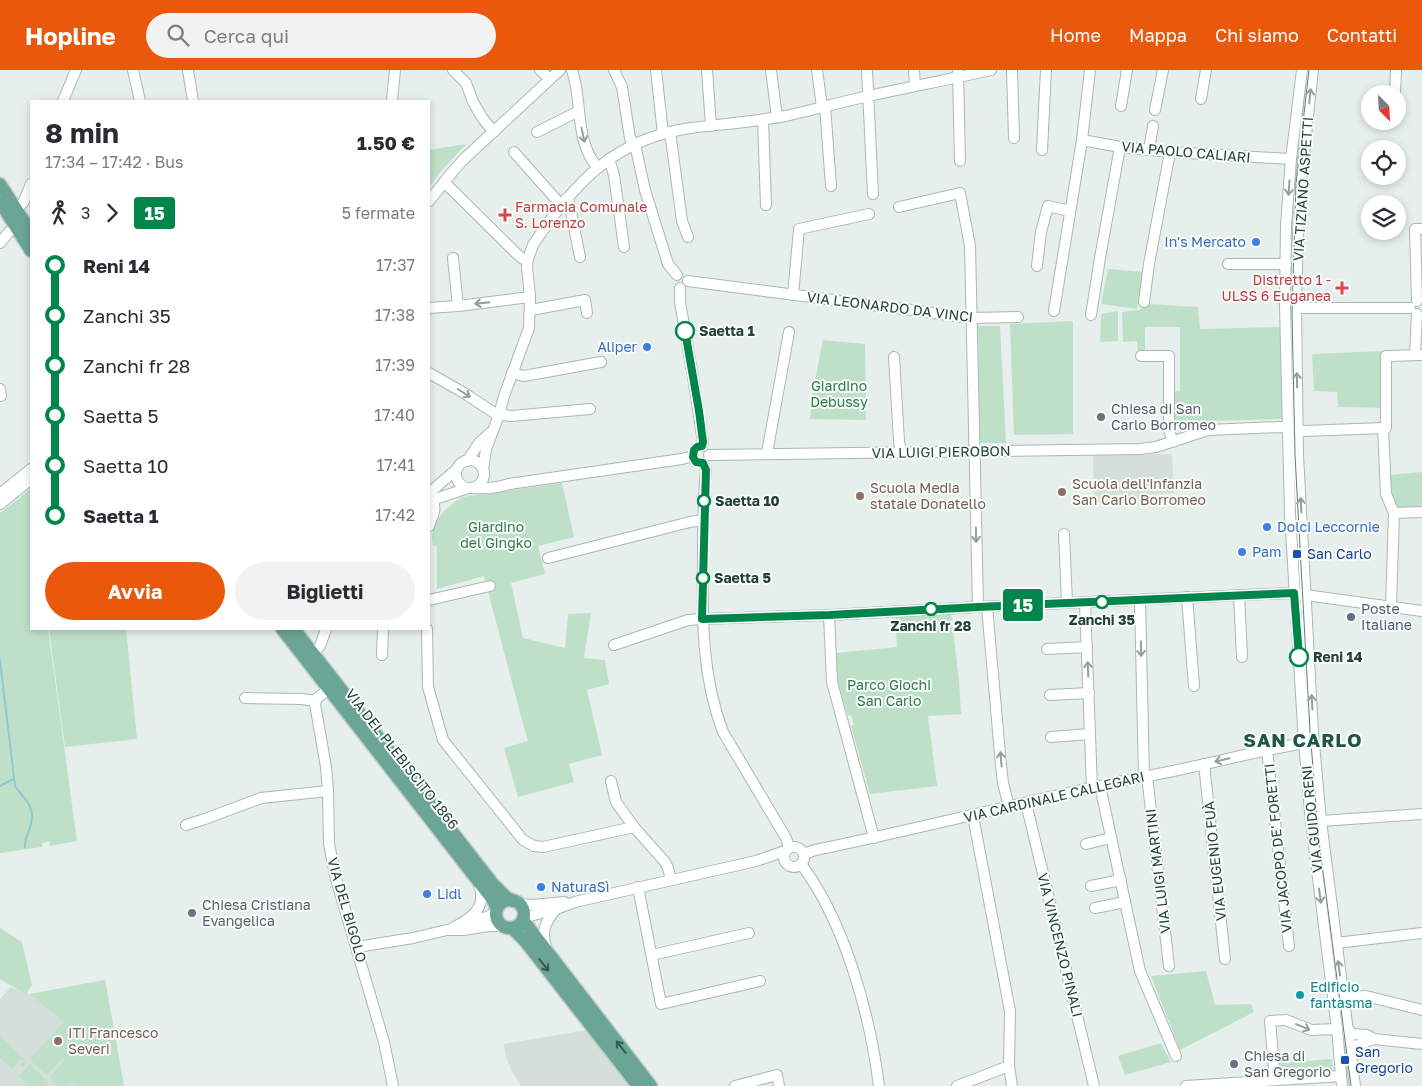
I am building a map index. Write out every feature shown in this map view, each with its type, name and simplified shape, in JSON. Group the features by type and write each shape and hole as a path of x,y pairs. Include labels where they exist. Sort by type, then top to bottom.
{"main road":[{"path":"0,184 30,230"},
{"path":"0,202 30,249"},
{"name":"VIA DEL PLEBISCITO 1866","path":"283,630 478,880 493,900 497,911"},
{"name":"VIA DEL PLEBISCITO 1866","path":"295,630 493,884 506,897 516,902"},
{"path":"515,923 524,911 516,902 504,902 497,911 499,921 515,923 548,954 651,1086"},
{"path":"515,923 525,941 638,1086"}],"street":[{"path":"63,100 76,70"},
{"path":"133,70 140,100"},
{"path":"188,70 193,100"},
{"path":"392,100 395,70"},
{"path":"453,70 466,83 473,102 483,119 494,132"},
{"path":"540,70 550,79"},
{"path":"430,200 465,158 560,70"},
{"path":"572,70 583,138 587,151 597,167"},
{"path":"614,70 622,87 630,138 636,149 644,190 663,250 668,264 677,275 685,275 680,302 699,411 702,446"},
{"path":"656,70 682,221 688,237"},
{"path":"707,70 711,126"},
{"path":"771,70 777,117"},
{"path":"818,70 824,106 831,186"},
{"path":"867,70 873,194"},
{"path":"914,70 915,86"},
{"path":"430,498 480,484 483,478 486,449 529,328 530,297 527,275 528,259 533,245 564,202 597,167 634,145 666,133 691,128 763,120 915,86 958,74 991,70"},
{"path":"1012,70 1014,138"},
{"path":"1042,150 1046,70"},
{"path":"1054,311 1082,140 1090,70"},
{"path":"1121,106 1127,70"},
{"path":"1156,110 1163,70"},
{"path":"1201,99 1206,70"},
{"name":"VIA TIZIANO ASPETTI","path":"1292,428 1285,305 1287,217 1291,159 1302,70"},
{"name":"VIA TIZIANO ASPETTI","path":"1292,428 1299,198 1313,70"},
{"path":"1395,85 1396,70"},
{"path":"958,74 960,160"},
{"path":"537,132 578,111"},
{"path":"763,120 766,205"},
{"path":"1149,150 1153,126"},
{"name":"VIA PAOLO CALIARI","path":"1082,140 1120,147 1170,152 1291,159"},
{"path":"1091,315 1120,147"},
{"path":"514,152 564,202 570,202 580,257"},
{"path":"1144,302 1149,264 1170,152"},
{"path":"608,159 614,175 624,247"},
{"path":"444,182 517,254 523,259 528,259"},
{"path":"16,209 23,203 30,186"},
{"path":"899,207 960,193 970,246 974,451 983,607 1003,783 1008,808"},
{"path":"1037,266 1041,232 1048,206 1070,211"},
{"name":"VIA LEONARDO DA VINCI","path":"793,295 799,229 869,214"},
{"path":"0,243 16,227"},
{"path":"1386,428 1386,356 1419,355 1415,229 1422,229"},
{"path":"453,258 458,306"},
{"path":"1228,264 1286,264"},
{"name":"VIA LEONARDO DA VINCI","path":"684,284 793,295 972,318 1018,317"},
{"path":"430,308 530,297"},
{"path":"530,310 585,300 587,313"},
{"path":"1296,308 1418,307"},
{"path":"767,453 789,332"},
{"path":"1141,356 1169,356 1169,428 1172,442"},
{"path":"894,358 901,452"},
{"path":"512,373 524,376 601,362"},
{"path":"430,374 499,415 511,416 590,409"},
{"name":"VIA LUIGI PIEROBON","path":"706,459 767,453 1140,449 1172,442 1208,430 1292,428 1304,431 1383,428 1386,494 1394,513"},
{"name":"VIA GUIDO RENI","path":"1292,428 1290,514 1294,593 1304,743 1314,852 1342,1029 1351,1052 1354,1086"},
{"name":"VIA GUIDO RENI","path":"1292,428 1306,594 1313,732 1321,821 1343,997 1342,1081"},
{"path":"467,461 479,443 493,431"},
{"path":"702,446 696,448 692,456 696,462 706,459"},
{"path":"702,446 708,450 706,459 702,619 710,687 723,732 786,838 786,853"},
{"path":"509,484 495,482 475,462 467,461 460,464 457,469 456,476 459,483 465,487 482,489 692,456"},
{"path":"430,497 449,474 457,469"},
{"path":"0,494 30,470"},
{"path":"0,504 30,480"},
{"path":"430,499 435,507 430,523"},
{"path":"1392,607 1394,513 1422,512"},
{"path":"548,558 704,520"},
{"path":"1064,534 1067,604"},
{"path":"430,600 490,586"},
{"path":"614,646 688,620 1188,597 1294,593 1422,611"},
{"path":"1239,595 1242,657"},
{"path":"1188,597 1194,686"},
{"name":"VIA LUIGI MARTINI","path":"1140,600 1146,777 1169,966"},
{"path":"1085,603 1090,734 1096,787 1111,838 1140,971 1176,1056"},
{"path":"829,615 832,682 874,838"},
{"path":"313,653 320,646 326,630"},
{"path":"382,630 382,655"},
{"path":"427,630 428,687 443,740 523,840 534,846 543,847 634,827"},
{"path":"1047,649 1087,647"},
{"path":"245,698 315,701 329,689"},
{"path":"1050,695 1088,693"},
{"name":"VIA DEL BIGOLO","path":"315,701 326,767 329,844 336,880 384,1042 393,1086"},
{"path":"1051,737 1090,734"},
{"name":"VIA CARDINALE CALLEGARI","path":"786,853 789,866 796,867 802,859 815,850 1267,749 1304,743"},
{"name":"VIA JACOPO DE' FORETTI","path":"1267,749 1289,946"},
{"name":"VIA EUGENIO FUÀ","path":"1204,764 1225,959"},
{"path":"611,781 616,802 634,827 665,862 671,880"},
{"path":"186,825 261,798 328,792"},
{"name":"VIA VINCENZO PINALI","path":"1026,803 1094,1086"},
{"path":"1321,821 1422,814"},
{"path":"972,816 1010,1011 1009,1066 1012,1086"},
{"path":"1086,844 1111,838"},
{"name":"VIA CARDINALE CALLEGARI","path":"447,930 464,930 515,923 574,902 756,861 786,853 798,847 802,859"},
{"path":"802,859 827,908 858,987 879,1086"},
{"name":"VIA CARDINALE CALLEGARI","path":"464,922 474,914 480,905 482,896 478,880"},
{"path":"1091,886 1121,880"},
{"path":"638,887 661,1004 760,981"},
{"name":"VIA CARDINALE CALLEGARI","path":"516,902 533,905 574,902"},
{"path":"1095,908 1125,902"},
{"path":"548,954 544,939 544,929 556,909"},
{"name":"VIA CARDINALE CALLEGARI","path":"357,947 413,938 447,930 497,911"},
{"path":"652,955 749,933"},
{"path":"1336,943 1422,933"},
{"path":"1343,997 1366,996 1422,1010"},
{"path":"1275,1080 1270,1021 1286,1020 1311,1030 1342,1029 1352,1034 1366,1035 1374,1039 1422,1044"},
{"path":"1351,1052 1356,1046 1374,1039"},
{"path":"957,1086 1009,1066"},
{"path":"735,1086 776,1075 779,1086"},
{"path":"1186,1086 1275,1080 1342,1081"}],"shaded area":[{"path":"1172,454 1174,493 1143,495 1143,500 1094,502 1093,455"},
{"name":"ITI Francesco Severi","path":"105,980 124,1086 0,1086 0,999 11,987 30,994"},
{"path":"586,1030 630,1086 521,1086 511,1070 504,1044"}],"green space":[{"path":"466,144 430,186 430,150"},
{"path":"1108,269 1144,272 1137,309 1101,304"},
{"path":"1151,304 1198,307 1200,329 1281,327 1282,419 1174,422 1174,392 1180,391 1180,327 1145,327 1145,353 1138,354 1137,341 1123,342 1122,312 1138,310"},
{"path":"1118,311 1118,341 1100,342 1101,314"},
{"path":"1073,321 1073,434 1014,435 1010,324"},
{"path":"978,326 1000,326 1006,443 980,443"},
{"name":"Giardino Debussy","path":"823,340 865,344 866,420 810,419 813,391"},
{"path":"1382,351 1384,408 1338,407 1337,392 1314,391 1312,354"},
{"path":"1422,472 1422,508 1396,510 1389,495 1388,475"},
{"name":"Giardino del Gingko","path":"562,483 574,537 538,546 545,574 511,583 523,638 565,648 568,614 591,613 584,658 605,660 609,684 587,690 602,755 569,764 574,782 518,797 504,748 528,741 484,576 437,589 437,546 433,545 432,537 435,523 439,517 462,497"},
{"path":"30,490 30,630 48,630 77,841 50,846 49,841 42,843 42,847 0,853 0,513"},
{"name":"Parco Giochi San Carlo","path":"951,613 961,714 928,716 937,786 870,794 851,726 854,725 851,715 848,716 838,681 836,653 897,647 895,617"},
{"path":"49,630 126,630 137,739 65,747"},
{"path":"0,928 22,942 32,985 26,994 0,979"},
{"path":"1206,971 1215,1005 1251,1004 1254,1012 1180,1050 1151,976"},
{"name":"ITI Francesco Severi","path":"105,980 124,1086 77,1086 72,1082 67,1086 59,1086 50,1077 65,1060 63,1058 47,1075 30,1058 64,1022 30,994"},
{"path":"0,1036 27,1062 23,1067 20,1064 23,1061 21,1059 12,1069 0,1058"},
{"path":"1161,1043 1171,1062 1125,1075 1118,1056"},
{"path":"1332,1059 1333,1070 1277,1074 1277,1063"},
{"path":"30,1064 44,1078 48,1086 28,1086 19,1076"}],"waterway":[{"path":"0,660 15,786 31,808 32,813 25,847"},
{"path":"0,786 13,779"}],"tram line":[{"path":"1309,70 1296,184 1292,313 1295,455 1310,731 1319,841 1351,1086"}],"bus line":[{"name":"15","path":"685,331 703,442 702,446 694,450 693,457 696,462 703,463 706,470 702,619 829,615 1294,593 1299,657"}],"place":[{"name":"Farmacia Comunale S. Lorenzo","path":"505,215"},
{"name":"In's Mercato","path":"1256,242"},
{"name":"Distretto 1 - ULSS 6 Euganea","path":"1342,288"},
{"name":"Saetta 1","path":"685,331"},
{"name":"Aliper","path":"647,347"},
{"name":"Chiesa di San Carlo Borromeo","path":"1101,417"},
{"name":"Scuola dell'infanzia San Carlo Borromeo","path":"1062,492"},
{"name":"Scuola Media statale Donatello","path":"860,496"},
{"name":"Saetta 10","path":"704,501"},
{"name":"Dolci Leccornie","path":"1267,527"},
{"name":"Pam","path":"1242,552"},
{"name":"San Carlo","path":"1297,554"},
{"name":"Saetta 5","path":"703,578"},
{"name":"Zanchi 35","path":"1102,602"},
{"name":"Zanchi fr 28","path":"931,609"},
{"name":"Poste Italiane","path":"1351,617"},
{"name":"Reni 14","path":"1299,657"},
{"name":"NaturaSì","path":"541,887"},
{"name":"Lidl","path":"427,894"},
{"name":"Chiesa Cristiana Evangelica","path":"192,913"},
{"name":"Edificio fantasma","path":"1300,995"},
{"name":"ITI Francesco Severi","path":"58,1041"},
{"name":"San Gregorio","path":"1345,1060"},
{"name":"Chiesa di San Gregorio","path":"1234,1064"}],"district":[{"name":"SAN CARLO","path":"1303,740"}]}
